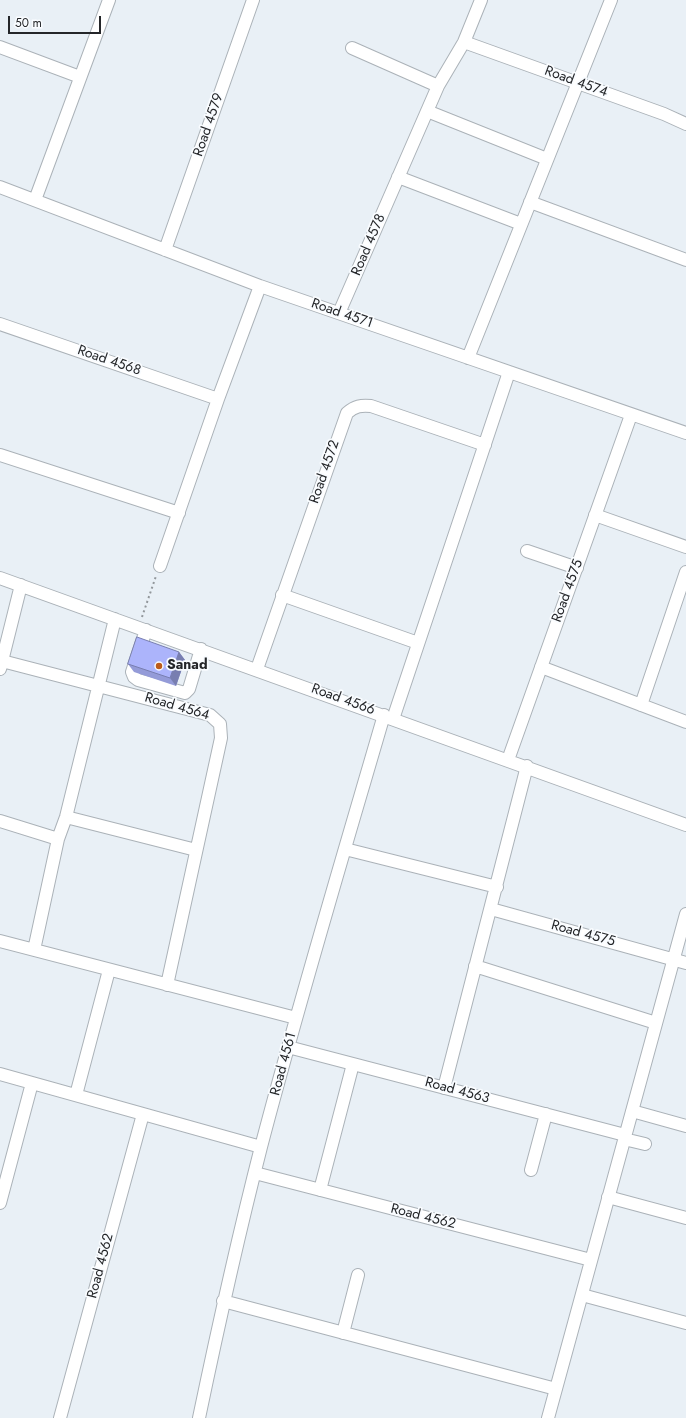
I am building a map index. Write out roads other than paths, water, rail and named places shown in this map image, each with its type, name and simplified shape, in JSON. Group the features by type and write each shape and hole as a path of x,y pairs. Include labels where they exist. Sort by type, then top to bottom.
{"street":[{"path":"35,200 109,0"},
{"name":"Road 4579","path":"165,250 253,0"},
{"name":"Road 4578","path":"339,313 438,86 464,42 481,0"},
{"path":"468,358 611,0"},
{"name":"Road 4574","path":"464,42 664,114 686,124"},
{"path":"0,47 80,77"},
{"path":"352,48 438,86"},
{"path":"427,111 547,159"},
{"path":"398,177 521,224"},
{"name":"Road 4571","path":"0,187 260,286 686,433"},
{"path":"530,202 686,260"},
{"path":"160,566 218,399 260,286"},
{"name":"Road 4568","path":"0,324 218,399"},
{"path":"389,717 418,643 509,372"},
{"name":"Road 4572","path":"256,669 347,413 354,407 362,405 371,406 485,445"},
{"name":"Road 4575","path":"508,760 631,415"},
{"path":"0,455 179,512"},
{"path":"595,515 686,547"},
{"path":"527,551 577,568"},
{"path":"641,704 686,572"},
{"name":"Road 4566","path":"0,578 527,766 686,825"},
{"path":"1,665 21,585"},
{"path":"282,595 418,643"},
{"path":"34,950 58,839 66,818 115,619"},
{"path":"142,629 132,672 134,677 138,680 185,693 189,689 201,649"},
{"name":"Road 4564","path":"1,665 99,686 210,714 218,720 222,734 167,985"},
{"path":"541,667 686,722"},
{"name":"Road 4561","path":"199,1418 223,1301 261,1147 288,1047 345,849 389,717"},
{"path":"444,1088 527,766"},
{"path":"66,818 196,850"},
{"path":"0,821 58,839"},
{"path":"345,849 497,887"},
{"name":"Road 4575","path":"491,909 680,961"},
{"path":"548,1418 656,1023 680,961 686,914"},
{"path":"1,944 34,950 296,1018"},
{"path":"475,966 656,1023"},
{"path":"76,1095 109,970"},
{"name":"Road 4563","path":"288,1047 546,1114 645,1144"},
{"path":"320,1190 353,1064"},
{"path":"0,1074 261,1147"},
{"path":"0,1203 32,1083"},
{"path":"632,1111 686,1126"},
{"name":"Road 4562","path":"60,1418 143,1114"},
{"path":"531,1170 546,1114"},
{"name":"Road 4562","path":"255,1174 591,1260"},
{"path":"608,1197 686,1218"},
{"path":"343,1333 358,1275"},
{"path":"582,1295 686,1323"},
{"path":"223,1301 556,1389"}],"place":[{"name":"Sanad","path":"159,666"}]}
